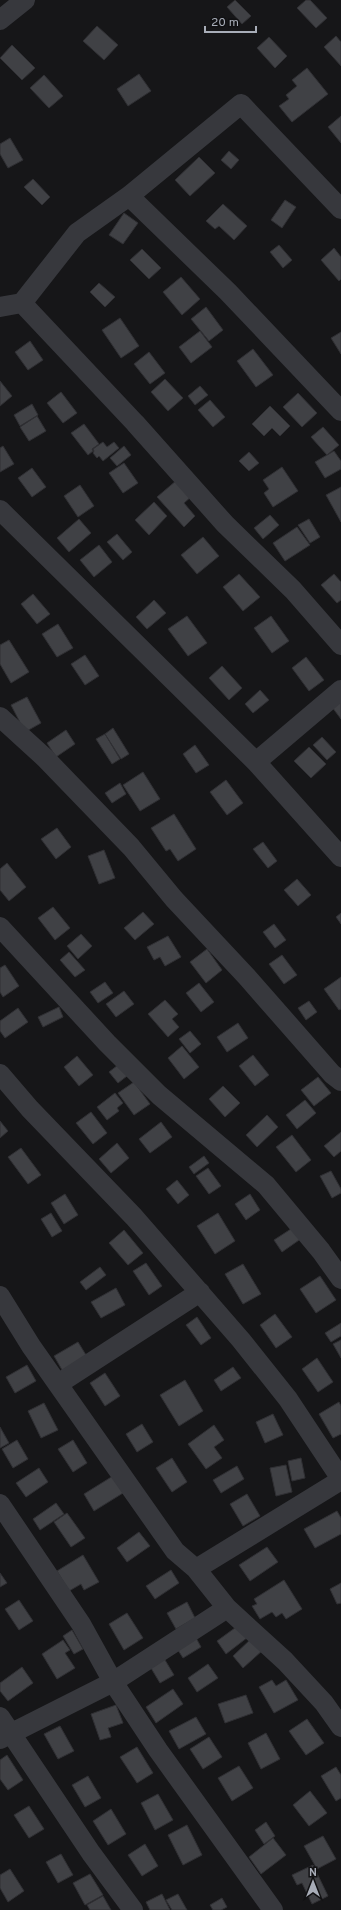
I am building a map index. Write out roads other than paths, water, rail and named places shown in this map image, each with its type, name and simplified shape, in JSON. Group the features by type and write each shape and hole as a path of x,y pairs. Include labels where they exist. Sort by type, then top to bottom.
{"street":[{"path":"0,20 25,0"},
{"path":"0,307 22,303 77,233 129,196 240,104 341,209"},
{"path":"129,196 228,292 341,411"},
{"path":"22,303 135,423 225,524 293,590 341,645"},
{"path":"0,510 256,762 341,857"},
{"path":"256,762 341,690"},
{"path":"0,717 45,758 131,847 174,899 252,983 332,1074 341,1081"},
{"path":"0,926 107,1043 159,1095 266,1185 321,1251 341,1279"},
{"path":"0,1074 30,1109 134,1217 241,1340 288,1399 341,1480 196,1569"},
{"path":"58,1384 200,1292"},
{"path":"0,1296 58,1384 175,1551 196,1569 227,1608 285,1661 324,1703 341,1727"},
{"path":"0,1504 81,1624 113,1682 158,1750 273,1910"},
{"path":"133,1910 91,1854 4,1729 113,1682 227,1608"}]}
